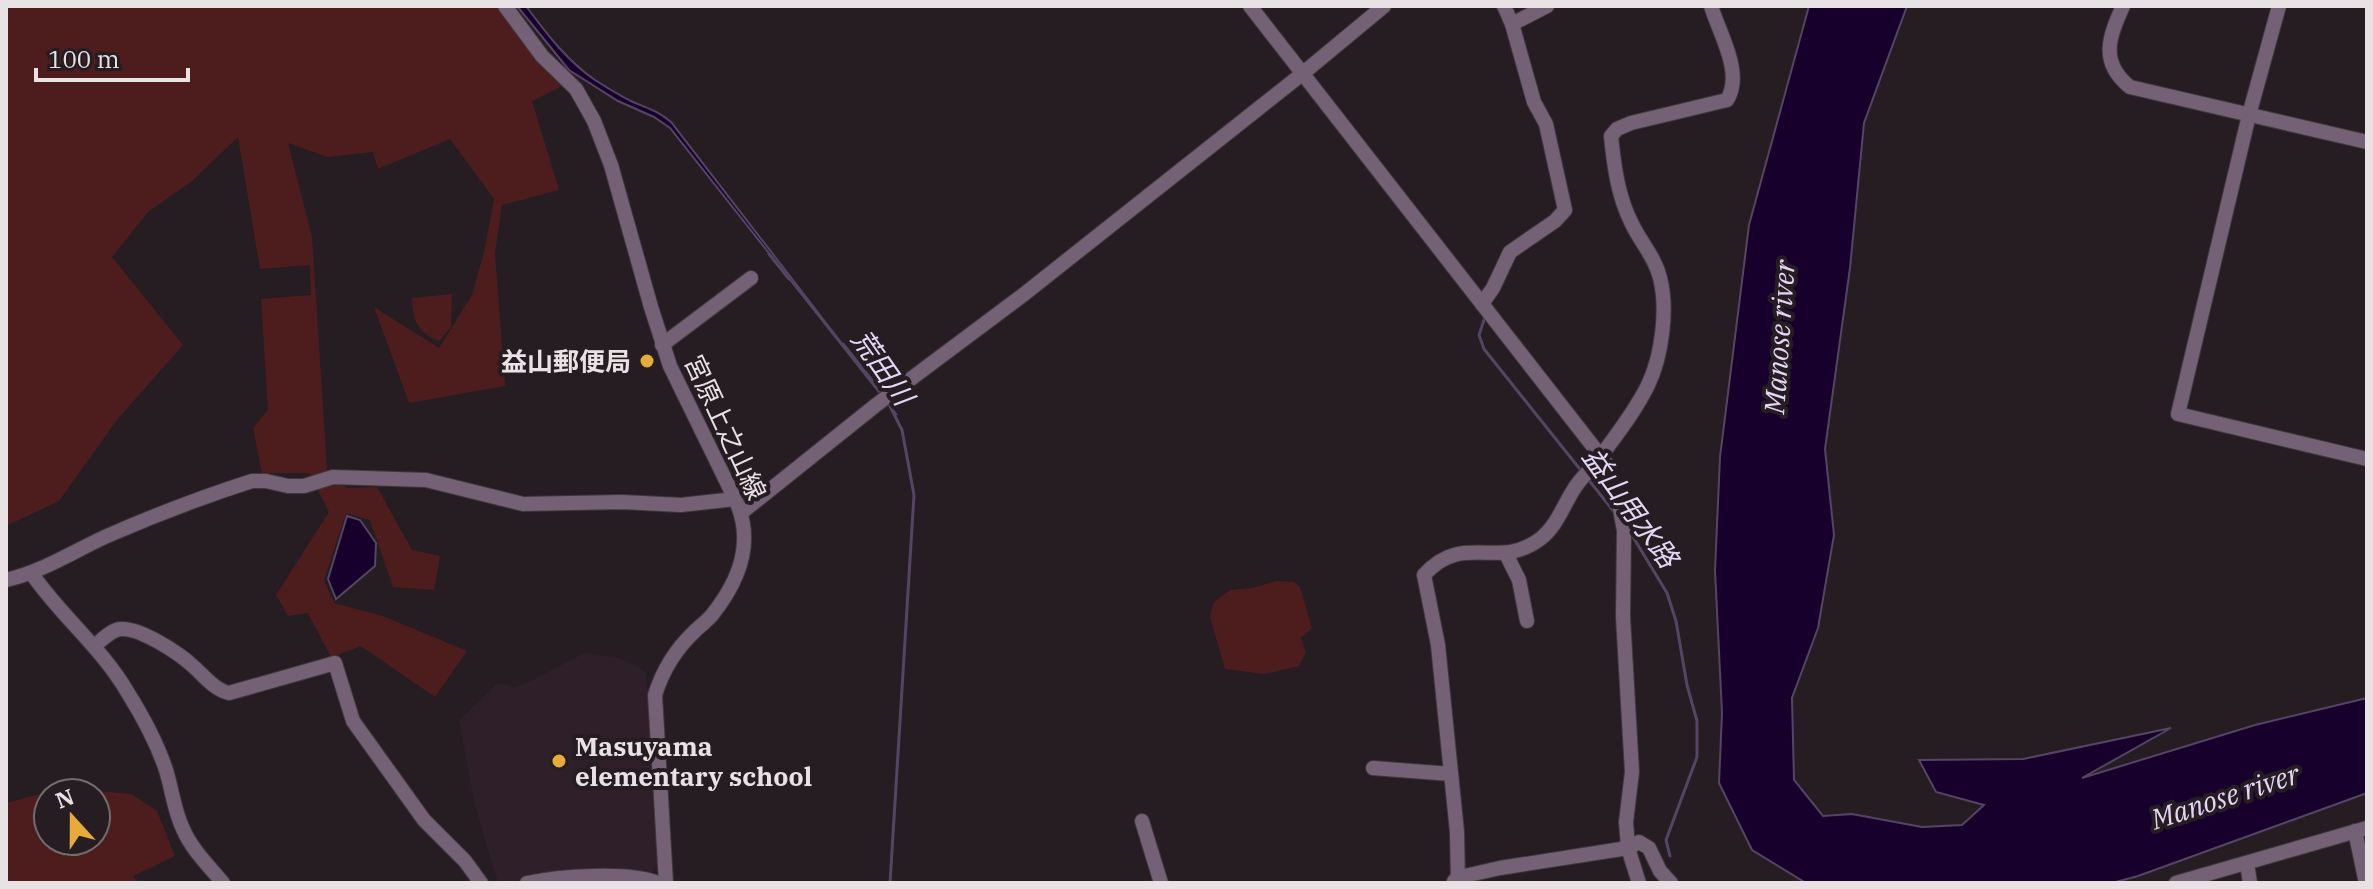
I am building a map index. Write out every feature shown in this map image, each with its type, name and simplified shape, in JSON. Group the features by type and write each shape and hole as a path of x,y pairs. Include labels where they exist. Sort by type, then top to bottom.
{"street":[{"name":"宮原上之山線","path":"505,6 542,56 576,89 594,121 611,165 662,345 738,506 746,538 736,574 712,615 680,647 664,669 655,695 666,883"},
{"path":"1250,6 1606,463 1624,531 1623,617 1632,772 1626,822 1628,848 1639,883"},
{"path":"6,580 32,574 144,520 252,481 304,486 333,477 426,480 523,504 600,502 738,506 1023,295 1384,6"},
{"path":"1486,310 1510,252 1555,221 1565,210 1546,124 1534,102 1504,6"},
{"path":"1512,24 1547,6"},
{"path":"1671,883 1660,871 1649,848 1639,842 1628,848 1500,868 1457,881 1451,774 1438,645 1424,575 1443,558 1457,553 1506,554 1520,551 1544,537 1575,486 1601,456 1650,381 1664,323 1660,276 1632,224 1614,172 1611,136 1617,129 1631,123 1727,100 1732,93 1732,70 1727,45 1711,6"},
{"path":"2123,6 2109,43 2109,57 2124,82 2138,90 2367,142"},
{"path":"2279,6 2249,115 2178,414 2367,459"},
{"path":"662,345 751,278"},
{"path":"1506,554 1519,580 1527,621"},
{"path":"32,574 114,670 146,725 166,771 181,827 223,883"},
{"path":"94,646 122,629 147,636 190,663 218,689 229,693 335,663 353,721 424,820 465,861 481,883"},
{"path":"1373,768 1451,774"},
{"path":"1142,821 1161,883"},
{"path":"2176,883 2361,829 2366,883"},
{"path":"2247,863 2250,883"},
{"path":"527,883 587,877 651,882"}],"shaded area":[{"path":"6,6 495,6 562,86 532,101 559,190 502,205 495,253 505,386 409,403 374,307 439,348 472,295 494,199 450,139 378,169 373,152 328,157 288,143 312,237 327,470 347,488 377,487 412,550 440,556 434,590 393,587 370,520 346,513 324,580 334,603 383,616 467,651 435,697 361,646 331,657 308,613 288,616 276,595 329,512 309,473 262,473 253,428 268,410 261,299 311,295 310,265 260,269 238,137 192,181 148,212 112,257 183,345 117,420 59,501 6,526"},
{"path":"452,294 451,327 439,341 421,330 412,298"},
{"path":"1276,581 1294,582 1300,587 1312,628 1301,638 1306,652 1299,666 1264,674 1225,669 1210,617 1214,602 1230,590"},
{"name":"Masuyama elementary school","path":"584,653 615,657 636,665 646,673 658,865 650,874 539,875 498,883 474,802 459,720 498,683 514,687"},
{"path":"112,792 131,794 157,811 175,856 133,876 139,883 6,883 6,803 32,796 32,857 112,857"}],"water":[{"path":"517,6 526,6 558,46 595,80 671,122 897,415 670,128 618,101 569,70"},
{"name":"Manose river","path":"1809,6 1907,6 1864,123 1850,268 1825,449 1834,535 1818,628 1792,698 1794,780 1823,816 1852,814 1922,827 1962,825 1984,805 1936,792 1919,760 2023,759 2171,728 2082,778 2255,725 2367,698 2367,793 2112,883 1806,883 1752,850 1719,783 1722,713 1715,570 1720,457 1749,225"},
{"path":"347,516 360,520 376,543 375,566 336,599 328,579"}],"waterway":[{"name":"荒田川","path":"769,254 789,279"},
{"name":"益山用水路","path":"1485,317 1479,335 1484,349 1583,473"},
{"name":"荒田川","path":"843,344 883,394"},
{"name":"荒田川","path":"887,400 902,430 914,495 890,883"},
{"name":"益山用水路","path":"1588,479 1615,513"},
{"name":"益山用水路","path":"1630,532 1667,593 1697,721 1697,757 1666,840 1670,856"}],"place":[{"name":"益山郵便局","path":"647,361"},
{"name":"Masuyama elementary school","path":"559,761"}]}
